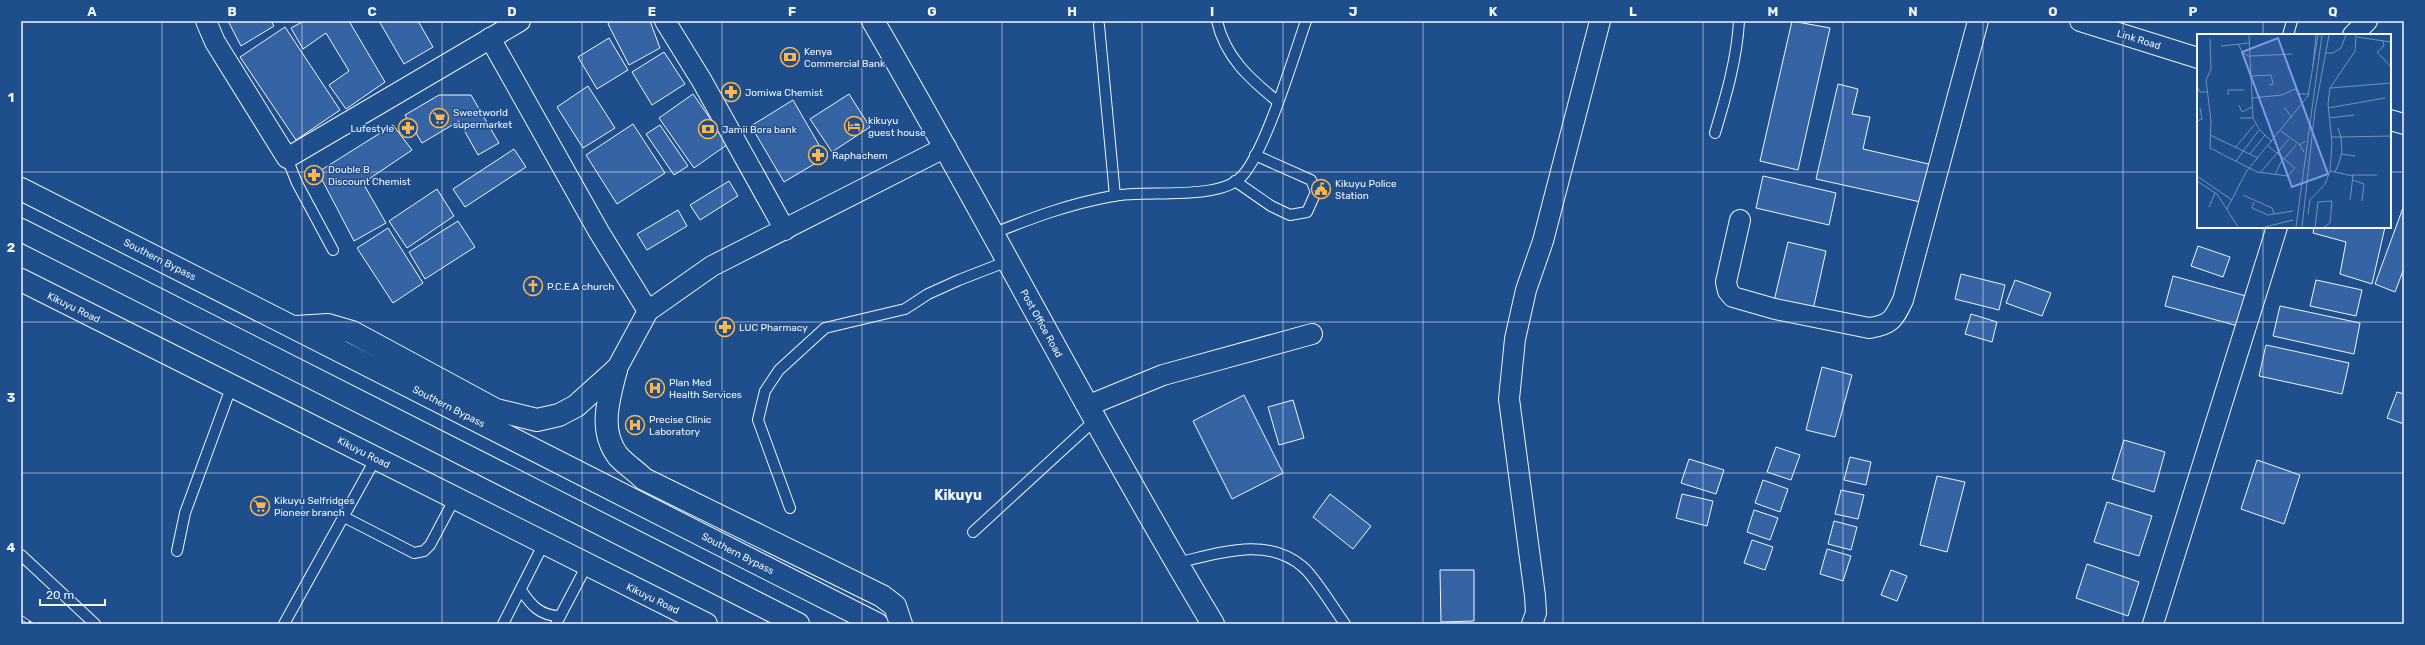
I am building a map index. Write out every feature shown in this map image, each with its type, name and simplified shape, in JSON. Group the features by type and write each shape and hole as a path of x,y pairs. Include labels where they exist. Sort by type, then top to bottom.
{"main road":[{"name":"Post Office Road","path":"873,21 946,147 992,234 1091,413 1176,563 1213,624"},
{"name":"Southern Bypass","path":"21,189 877,624"},
{"path":"21,230 798,624"},
{"name":"Kikuyu Road","path":"21,280 706,624"},
{"path":"294,327 328,325 352,332 496,410 537,420 559,415 576,406 616,370"},
{"path":"616,370 606,418 611,445 624,461 644,479 882,596 895,606 901,624"}],"street":[{"path":"206,21 215,42 287,158 504,27 599,232 648,311"},
{"path":"665,21 702,81 785,230"},
{"path":"1532,624 1536,613 1535,596 1509,398 1511,368 1526,290 1543,241 1600,21"},
{"path":"1740,220 1726,282 1728,291 1733,297 1775,309 1869,328 1883,326 1895,317 1903,300 1978,21"},
{"name":"Link Road","path":"2080,21 2197,58"},
{"path":"2354,34 2367,21"},
{"path":"2391,120 2404,124"},
{"path":"616,370 648,311 712,266 946,147"},
{"path":"2154,624 2277,228"},
{"path":"1091,413 1163,375 1312,334"}],"lane":[{"path":"1217,21 1232,58 1251,80 1277,101"},
{"path":"992,234 1047,211 1115,196 1174,193 1222,188 1235,181 1250,166 1255,155 1277,101 1306,21"},
{"path":"1715,133 1728,89 1738,40 1739,21"},
{"path":"2288,34 2292,21"},
{"path":"1099,25 1115,196"},
{"path":"1235,181 1271,206 1290,215 1306,212 1316,192 1311,180 1255,155"},
{"path":"287,158 297,183 333,250"},
{"path":"790,508 758,420 765,391 779,370 824,328 905,309 928,294 959,280 1008,262"},
{"path":"177,551 185,513 232,385"},
{"path":"973,532 1091,413"},
{"path":"284,624 376,458"},
{"path":"344,517 414,553 424,551 430,545 455,498"},
{"path":"503,624 544,543"},
{"path":"1176,563 1241,548 1260,548 1282,554 1303,567 1345,624"},
{"path":"21,555 95,624"},
{"path":"521,590 535,609 558,620 587,565"}],"building":[{"path":"228,21 271,21 274,26 241,46"},
{"path":"304,21 349,21 385,82 346,109 329,85 349,71 326,33 303,49 291,28"},
{"path":"379,21 418,21 433,47 404,64"},
{"path":"610,21 650,21 660,48 629,65 608,24"},
{"path":"1792,21 1830,28 1798,170 1760,161"},
{"path":"285,27 340,110 296,140 240,57"},
{"path":"609,38 628,70 597,89 578,57"},
{"path":"664,52 685,84 652,105 632,72"},
{"path":"1838,84 1858,89 1852,114 1870,117 1863,149 1933,165 1925,203 1816,179"},
{"path":"588,86 615,128 583,148 557,107"},
{"path":"693,94 728,144 694,168 659,118"},
{"path":"849,94 870,127 832,152 810,119"},
{"path":"439,95 471,95 499,143 478,155 459,121 422,143 405,115"},
{"path":"793,100 826,157 784,182 751,126"},
{"path":"633,124 665,173 617,204 586,155"},
{"path":"393,125 412,150 363,183 386,223 354,241 318,172"},
{"path":"660,125 688,166 674,175 646,134"},
{"path":"514,149 526,167 465,207 453,189"},
{"path":"1763,176 1836,193 1829,225 1756,208"},
{"path":"729,181 738,196 700,220 690,205"},
{"path":"437,189 454,216 407,248 389,221"},
{"path":"2404,205 2404,268 2395,292 2375,284"},
{"path":"678,210 687,226 647,250 637,234"},
{"path":"458,221 475,247 425,279 409,252"},
{"path":"388,228 423,283 393,303 357,248"},
{"path":"2314,228 2385,228 2372,284 2340,274 2346,242 2313,233"},
{"path":"1788,242 1826,251 1813,310 1774,301"},
{"path":"2198,246 2230,257 2223,277 2191,266"},
{"path":"1961,274 2005,285 1999,310 1955,299"},
{"path":"2173,276 2246,296 2238,326 2165,306"},
{"path":"2015,280 2051,293 2042,316 2006,303"},
{"path":"2316,280 2362,290 2356,316 2310,306"},
{"path":"2280,306 2360,323 2354,354 2273,336"},
{"path":"1971,314 1997,322 1992,342 1965,334"},
{"path":"2266,345 2349,363 2342,394 2259,376"},
{"path":"1822,367 1852,375 1835,437 1806,430"},
{"path":"2397,392 2404,394 2404,424 2387,418"},
{"path":"1244,395 1283,473 1232,499 1193,421"},
{"path":"1293,400 1304,438 1279,445 1268,407"},
{"path":"2124,440 2165,452 2154,492 2112,479"},
{"path":"1776,447 1800,455 1791,480 1767,472"},
{"path":"1850,457 1871,462 1866,485 1844,480"},
{"path":"1689,459 1724,470 1716,494 1681,483"},
{"path":"2257,460 2300,475 2284,524 2241,509"},
{"path":"1937,476 1965,482 1947,552 1920,545"},
{"path":"1763,480 1788,489 1780,512 1755,503"},
{"path":"1841,490 1864,495 1858,519 1835,514"},
{"path":"1330,494 1371,526 1353,549 1313,517"},
{"path":"1682,494 1713,501 1707,526 1676,518"},
{"path":"2107,502 2152,516 2139,556 2094,542"},
{"path":"1754,510 1778,518 1770,540 1747,532"},
{"path":"1834,521 1857,527 1851,550 1828,544"},
{"path":"1752,540 1773,547 1765,570 1744,563"},
{"path":"1827,549 1851,556 1843,581 1820,574"},
{"path":"2087,564 2139,582 2128,616 2076,598"},
{"path":"1440,570 1474,570 1474,621 1441,622"},
{"path":"1891,570 1907,576 1897,601 1881,595"}],"railway":[{"path":"21,617 31,624"}],"place":[{"name":"Kenya Commercial Bank","path":"790,57"},
{"name":"Jomiwa Chemist","path":"731,92"},
{"name":"Sweetworld supermarket","path":"439,118"},
{"name":"kikuyu guest house","path":"854,126"},
{"name":"Lufestyle","path":"408,128"},
{"name":"Jamii Bora bank","path":"708,129"},
{"name":"Raphachem","path":"818,155"},
{"name":"Double B Discount Chemist","path":"314,175"},
{"name":"Kikuyu Police Station","path":"1321,189"},
{"name":"P.C.E.A church","path":"533,286"},
{"name":"LUC Pharmacy","path":"725,327"},
{"name":"Plan Med Health Services","path":"655,388"},
{"name":"Precise Clinic Laboratory","path":"635,425"},
{"name":"Kikuyu Selfridges Pioneer branch","path":"260,506"}],"district":[{"name":"Kikuyu","path":"958,495"}]}
